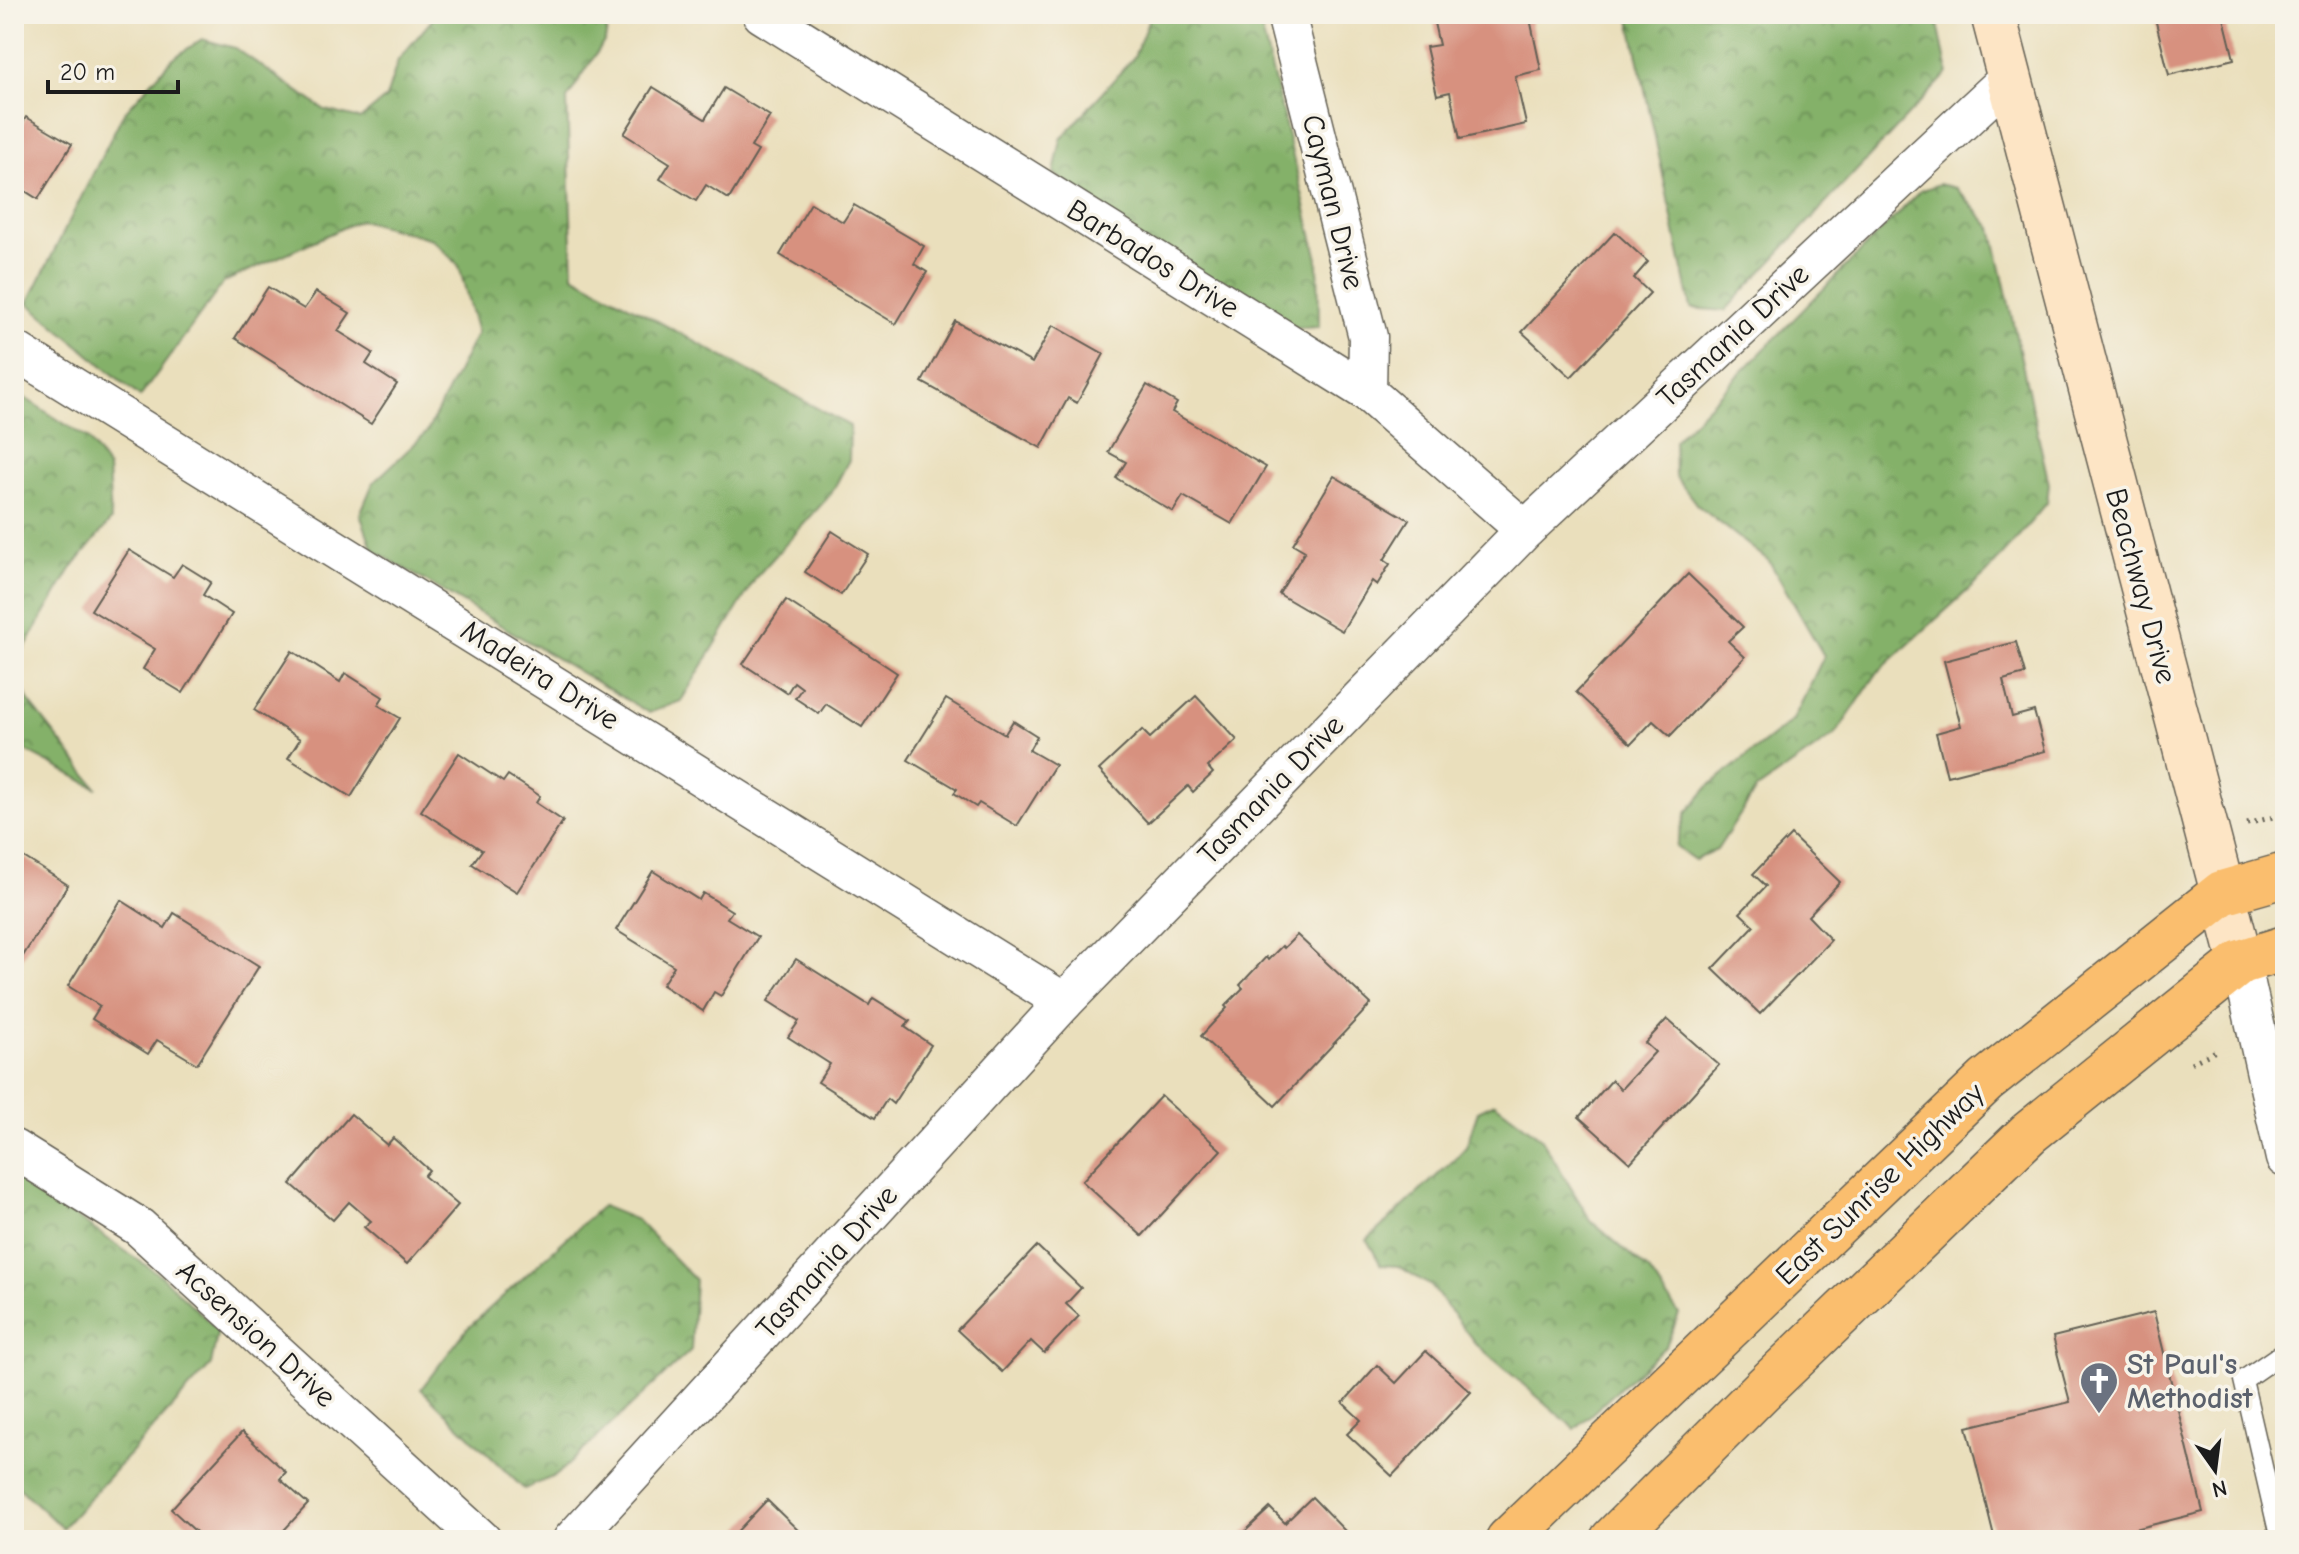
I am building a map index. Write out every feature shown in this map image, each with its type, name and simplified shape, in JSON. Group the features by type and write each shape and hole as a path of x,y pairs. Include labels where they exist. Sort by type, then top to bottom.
{"main road":[{"name":"East Sunrise Highway","path":"1508,1540 1986,1081 2222,893 2285,875"},
{"path":"1612,1540 1761,1391 2029,1133 2241,962 2285,948"}],"street":[{"name":"Barbados Drive","path":"762,14 1367,392 1525,530"},
{"name":"Cayman Drive","path":"1286,14 1368,337 1367,392"},
{"name":"Beachway Drive","path":"1993,14 2241,962 2285,1158"},
{"name":"Tasmania Drive","path":"572,1540 1064,1002 1525,530 2008,79"},
{"name":"Madeira Drive","path":"14,350 1064,1002"},
{"name":"Acsension Drive","path":"14,1149 139,1227 482,1540"}],"lane":[{"path":"2280,1540 2243,1380 2285,1351"}],"green space":[{"path":"437,14 610,14 605,40 567,99 573,275 850,426 849,460 831,494 757,576 681,701 649,713 373,550 360,514 373,483 427,432 477,333 459,266 432,239 360,220 224,282 140,397 28,303 123,114 172,59 202,39 235,48 325,110 360,119 386,98 398,60"},
{"path":"1151,14 1258,14 1318,259 1319,327 1244,331 1054,173 1061,139 1134,57"},
{"path":"1629,14 1936,14 1948,73 1725,311 1691,308"},
{"path":"1939,184 1956,188 1992,228 2049,484 2047,503 1987,573 1878,672 1836,734 1756,790 1717,850 1695,860 1676,847 1686,813 1710,785 1793,720 1824,656 1769,561 1697,505 1675,476 1674,441 1920,191"},
{"path":"14,391 88,439 108,468 111,520 71,569 14,666"},
{"path":"14,666 28,700 97,788 14,745"},
{"path":"1495,1103 1541,1138 1591,1221 1649,1271 1679,1314 1666,1346 1575,1429 1475,1343 1431,1286 1398,1266 1381,1265 1367,1240 1454,1160 1466,1147 1478,1111"},
{"path":"14,1174 160,1275 218,1330 211,1365 62,1528 14,1483"},
{"path":"602,1206 637,1220 695,1280 691,1350 557,1475 524,1489 421,1389 467,1329"}],"building":[{"path":"1432,14 1529,14 1541,70 1515,76 1526,124 1460,139 1450,92 1437,95 1426,47 1439,45"},
{"path":"2154,14 2223,14 2234,59 2169,75"},
{"path":"653,87 705,119 724,88 770,116 751,147 758,151 729,199 706,185 696,201 660,179 670,163 624,134"},
{"path":"26,117 72,144 38,199 14,184 14,126 19,129"},
{"path":"811,203 843,222 854,205 924,246 914,264 927,272 896,324 780,255"},
{"path":"1615,232 1648,262 1634,278 1650,293 1571,377 1522,332"},
{"path":"268,287 304,309 316,292 350,313 338,331 373,353 366,364 397,384 371,424 235,338"},
{"path":"955,321 1032,363 1053,325 1104,354 1077,403 1068,398 1041,448 922,382"},
{"path":"1147,385 1177,403 1172,412 1266,467 1232,524 1183,496 1173,512 1116,478 1126,462 1108,452"},
{"path":"1334,476 1409,520 1384,560 1390,564 1377,585 1372,581 1342,631 1279,594 1305,551 1293,544"},
{"path":"832,531 868,554 841,595 805,572"},
{"path":"129,550 173,577 182,564 211,582 203,595 232,614 183,693 143,669 155,649 91,610"},
{"path":"1688,574 1743,627 1728,641 1745,657 1670,736 1653,721 1631,744 1576,692"},
{"path":"786,600 897,673 862,727 826,704 819,714 795,698 802,688 794,682 787,693 743,664"},
{"path":"2016,642 2025,674 2003,680 2012,717 2034,711 2045,751 1947,776 1936,733 1961,726 1944,661"},
{"path":"292,651 340,682 345,673 383,697 378,705 400,718 351,797 288,758 300,739 254,710"},
{"path":"1196,696 1237,740 1208,767 1213,773 1193,792 1188,786 1148,823 1099,770 1142,730 1150,738"},
{"path":"946,699 1005,734 1013,721 1037,736 1029,750 1055,765 1017,826 979,803 976,807 954,793 957,789 908,760"},
{"path":"459,753 503,782 508,775 540,796 536,803 563,821 517,892 472,864 482,850 421,811"},
{"path":"1791,835 1840,882 1808,916 1831,940 1760,1014 1713,969 1754,926 1740,913 1766,886 1753,874"},
{"path":"14,851 68,885 14,970"},
{"path":"653,871 699,900 703,893 732,911 727,918 758,937 721,996 714,992 703,1011 662,985 674,966 616,930"},
{"path":"121,900 165,928 174,913 259,966 197,1064 157,1040 148,1054 92,1019 100,1006 68,986"},
{"path":"1297,935 1371,1004 1275,1106 1201,1036 1266,957 1268,960"},
{"path":"796,959 869,1005 873,998 910,1021 905,1027 931,1045 893,1104 887,1099 875,1118 818,1082 830,1064 788,1037 799,1021 768,1001"},
{"path":"1667,1019 1719,1065 1630,1163 1579,1117 1612,1080 1621,1089 1655,1052 1645,1043"},
{"path":"1161,1096 1221,1150 1142,1236 1082,1181"},
{"path":"351,1114 387,1145 393,1138 429,1170 424,1176 458,1205 407,1264 364,1227 371,1221 349,1202 333,1220 291,1184"},
{"path":"1037,1246 1081,1288 1066,1304 1079,1316 1044,1353 1031,1341 1002,1372 957,1330"},
{"name":"St Paul's Methodist","path":"2154,1312 2203,1512 2103,1537 2103,1540 1995,1540 1967,1427 2070,1402 2053,1337"},
{"path":"1426,1351 1471,1392 1392,1476 1347,1434 1361,1420 1343,1403 1377,1365 1396,1383"},
{"path":"242,1432 286,1472 280,1479 308,1504 275,1540 205,1540 171,1509"},
{"path":"1312,1497 1348,1534 1343,1540 1236,1540 1270,1508 1285,1523"},
{"path":"767,1500 808,1540 729,1540"}],"place":[{"name":"St Paul's Methodist","path":"2099,1415"}]}
